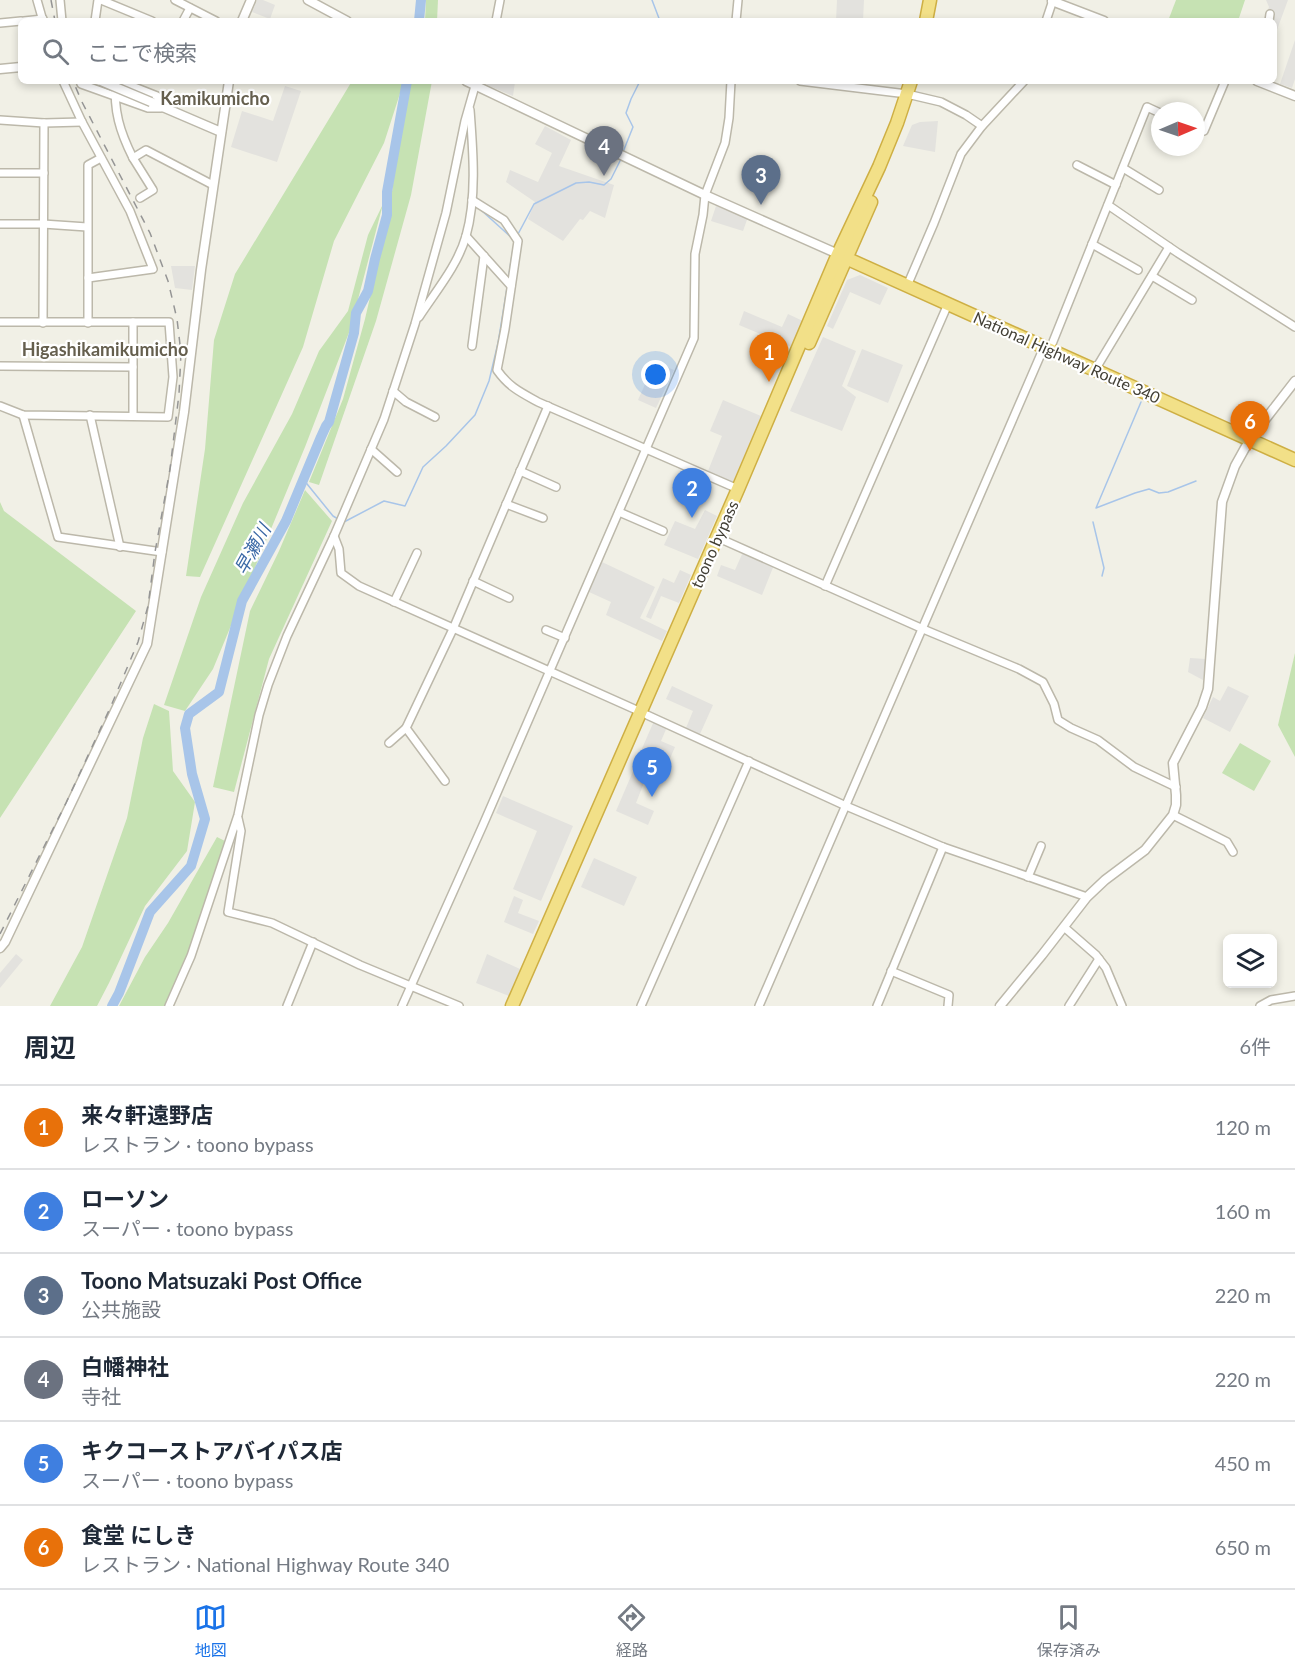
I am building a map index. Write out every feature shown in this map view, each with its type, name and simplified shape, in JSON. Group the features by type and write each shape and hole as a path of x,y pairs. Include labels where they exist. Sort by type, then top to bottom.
{"highway":[{"path":"927,18 930,0"},
{"path":"933,18 936,0"},
{"name":"toono bypass","path":"520,1006 738,489 842,256 897,142 911,84"},
{"name":"toono bypass","path":"910,95 916,84"},
{"name":"toono bypass","path":"512,1006 723,540 842,256"},
{"name":"National Highway Route 340","path":"842,256 1295,460"}],"street":[{"path":"37,0 42,18"},
{"path":"60,0 62,18"},
{"path":"96,18 99,0 144,18"},
{"path":"175,0 210,18"},
{"path":"243,18 251,0"},
{"path":"308,0 324,4 343,18"},
{"path":"497,18 500,0"},
{"path":"736,18 738,0"},
{"path":"1047,18 1053,0 1097,18"},
{"path":"185,18 190,8"},
{"path":"0,23 18,21"},
{"path":"0,69 18,67"},
{"path":"64,84 130,211 153,269 88,278"},
{"path":"81,84 148,108 163,107"},
{"path":"107,84 220,132"},
{"path":"117,84 114,97 123,138 153,190 140,198"},
{"path":"126,84 157,96 163,107"},
{"path":"0,948 21,910 147,644 184,412 201,270 228,84"},
{"path":"169,1006 191,956 238,815 259,715 268,685 286,636 334,537 384,420 415,324 446,213 475,84 705,195 842,256"},
{"path":"402,1006 565,638 694,338 695,254 705,195 725,143 731,84"},
{"path":"824,84 910,95 941,102 982,126"},
{"path":"907,286 961,154 982,126 1021,84"},
{"path":"1205,129 1224,84"},
{"path":"1265,84 1295,96"},
{"path":"415,324 452,268 466,236 473,176 470,105"},
{"path":"759,1006 1092,244 1147,107 1151,109"},
{"path":"0,120 44,123 82,122"},
{"path":"43,323 44,123"},
{"path":"134,158 146,150 213,185"},
{"path":"88,323 88,165 101,158"},
{"path":"1077,165 1116,185"},
{"path":"1123,168 1159,190"},
{"path":"0,173 44,173"},
{"path":"471,200 504,220 518,241 497,370 505,382 515,390 548,406 738,489"},
{"path":"1108,205 1169,247 1295,327"},
{"path":"0,224 87,227"},
{"path":"466,236 511,286"},
{"path":"1092,244 1138,270"},
{"path":"1095,370 1169,247"},
{"path":"472,346 484,256"},
{"path":"1152,276 1192,300"},
{"path":"825,586 948,304"},
{"path":"0,322 169,322 173,376 168,417 23,416 0,406"},
{"path":"133,322 133,416"},
{"path":"0,366 133,367"},
{"path":"1000,1006 1087,897 1105,880 1145,850 1173,815 1176,806 1176,787 1173,763 1202,707 1208,689 1222,502 1235,466 1250,439 1295,381"},
{"path":"393,391 406,402 435,417"},
{"path":"389,743 406,728 453,629 548,406"},
{"path":"90,415 120,547"},
{"path":"23,416 58,537 162,552"},
{"path":"371,449 398,472"},
{"path":"520,471 556,487"},
{"path":"506,504 543,518"},
{"path":"619,512 663,531"},
{"path":"334,537 339,549 341,573 358,586 943,848 1087,897"},
{"path":"723,540 1019,669 1043,682 1054,704 1058,720 1098,740 1134,767 1176,787"},
{"path":"394,602 417,553"},
{"path":"473,581 509,598"},
{"path":"546,630 565,638"},
{"path":"406,728 445,781"},
{"path":"641,1006 749,760"},
{"path":"238,815 241,831 228,912 272,923 459,1006"},
{"path":"1173,815 1227,842 1233,852"},
{"path":"1028,877 1041,846"},
{"path":"877,1006 943,848"},
{"path":"1064,927 1100,959 1122,1006"},
{"path":"287,1006 313,942"},
{"path":"1069,1006 1100,959"},
{"path":"891,971 949,995 948,1006"},
{"path":"1260,1006 1271,1000 1295,996"}],"green space":[{"path":"426,0 438,0 437,18 425,18"},
{"path":"1176,0 1245,0 1239,18 1169,18"},
{"path":"350,84 403,84 384,143 334,241 303,347 200,577 186,576 205,449 214,340 235,274"},
{"path":"410,84 431,84 411,195 376,321 319,485 309,482 343,399 365,319 389,215 401,122"},
{"path":"383,204 350,330 305,447 213,669 185,711 164,705 201,597 243,503 292,414 319,351 348,311 368,235"},
{"path":"305,490 332,521 269,659 234,792 213,787 250,611"},
{"path":"0,502 4,511 136,611 0,818"},
{"path":"1295,653 1295,757 1278,725"},
{"path":"154,704 169,711 173,771 195,802 187,851 145,906 97,1006 50,1006 82,947 127,818 143,738"},
{"path":"1240,743 1271,761 1254,791 1222,773"},
{"path":"217,837 227,842 190,950 166,1006 119,1006 145,957 168,923"}],"shaded area":[{"path":"257,0 275,5 270,18 252,12"},
{"path":"837,0 864,0 863,18 836,18"},
{"path":"1266,0 1288,0 1277,30 1277,18 1265,18 1269,7"},
{"path":"1295,40 1295,79 1292,88 1280,84"},
{"path":"515,84 513,96 487,85"},
{"path":"285,86 301,91 277,162 231,147 242,111 273,121"},
{"path":"938,121 935,152 903,146 912,125"},
{"path":"545,126 571,140 559,166 614,185 605,218 590,211 583,220 580,219 563,241 528,219 535,202 506,182 510,170 538,182 552,153 535,144"},
{"path":"716,206 748,217 743,231 711,221"},
{"path":"171,266 195,266 192,290 175,288"},
{"path":"860,275 888,288 880,305 850,292 833,329 827,326 847,280"},
{"path":"744,311 782,327 788,314 805,322 794,348 739,325"},
{"path":"823,337 856,351 842,386 856,397 842,431 790,411"},
{"path":"862,349 903,365 888,403 847,386"},
{"path":"655,362 674,370 656,408 638,400"},
{"path":"723,400 761,416 733,482 708,471 722,436 710,431"},
{"path":"705,510 717,516 698,559 664,545 675,521 695,529"},
{"path":"743,552 774,565 762,595 717,576 721,565 735,570"},
{"path":"602,562 655,587 640,618 667,631 662,641 606,615 611,602 589,592"},
{"path":"680,570 691,575 679,603 661,596 651,619 646,617 663,578 674,583"},
{"path":"1190,658 1206,659 1203,680 1188,672"},
{"path":"672,686 713,705 700,734 686,728 693,711 666,699"},
{"path":"1228,686 1249,696 1230,732 1203,718 1213,697 1220,701"},
{"path":"654,721 667,727 661,741 675,747 661,779 634,767"},
{"path":"634,769 647,775 636,803 654,811 648,825 616,811"},
{"path":"503,796 573,826 541,901 513,889 537,831 496,813"},
{"path":"594,858 637,877 624,906 581,887"},
{"path":"514,896 523,900 518,913 539,921 533,934 504,922"},
{"path":"16,954 23,960 0,988 0,973"},
{"path":"487,954 520,969 509,996 476,983"}],"waterway":[{"name":"早瀬川","path":"419,18 421,0"},
{"path":"652,0 659,18"},
{"name":"早瀬川","path":"112,1006 150,912 191,866 205,819 192,774 185,728 189,714 219,692 242,601 286,521 329,422 354,333 356,313 368,291 387,215 387,192 406,84"},
{"path":"623,152 633,127 626,113 638,84"},
{"path":"517,236 534,204 576,183 589,182 604,185 611,179 621,159"},
{"path":"481,210 513,239"},
{"path":"508,280 513,249"},
{"path":"342,521 384,501 405,506 423,467 475,415 489,381 507,288"},
{"path":"1141,402 1096,508 1149,489 1159,493 1168,492 1196,481"},
{"path":"303,479 338,519"},
{"path":"1093,522 1104,568 1102,576"}],"railway":[{"path":"51,0 54,18"},
{"path":"0,934 66,803 138,642 148,606 170,469 179,394 181,353 177,319 168,281 150,233 74,84"}],"place":[{"name":"白幡神社","path":"604,176"},
{"name":"Toono Matsuzaki Post Office","path":"761,205"},
{"name":"来々軒遠野店","path":"769,382"},
{"name":"食堂 にしき","path":"1250,451"},
{"name":"ローソン","path":"692,518"},
{"name":"キクコーストアバイパス店","path":"652,797"}],"district":[{"name":"Kamikumicho","path":"215,98"},
{"name":"Higashikamikumicho","path":"105,349"}]}
